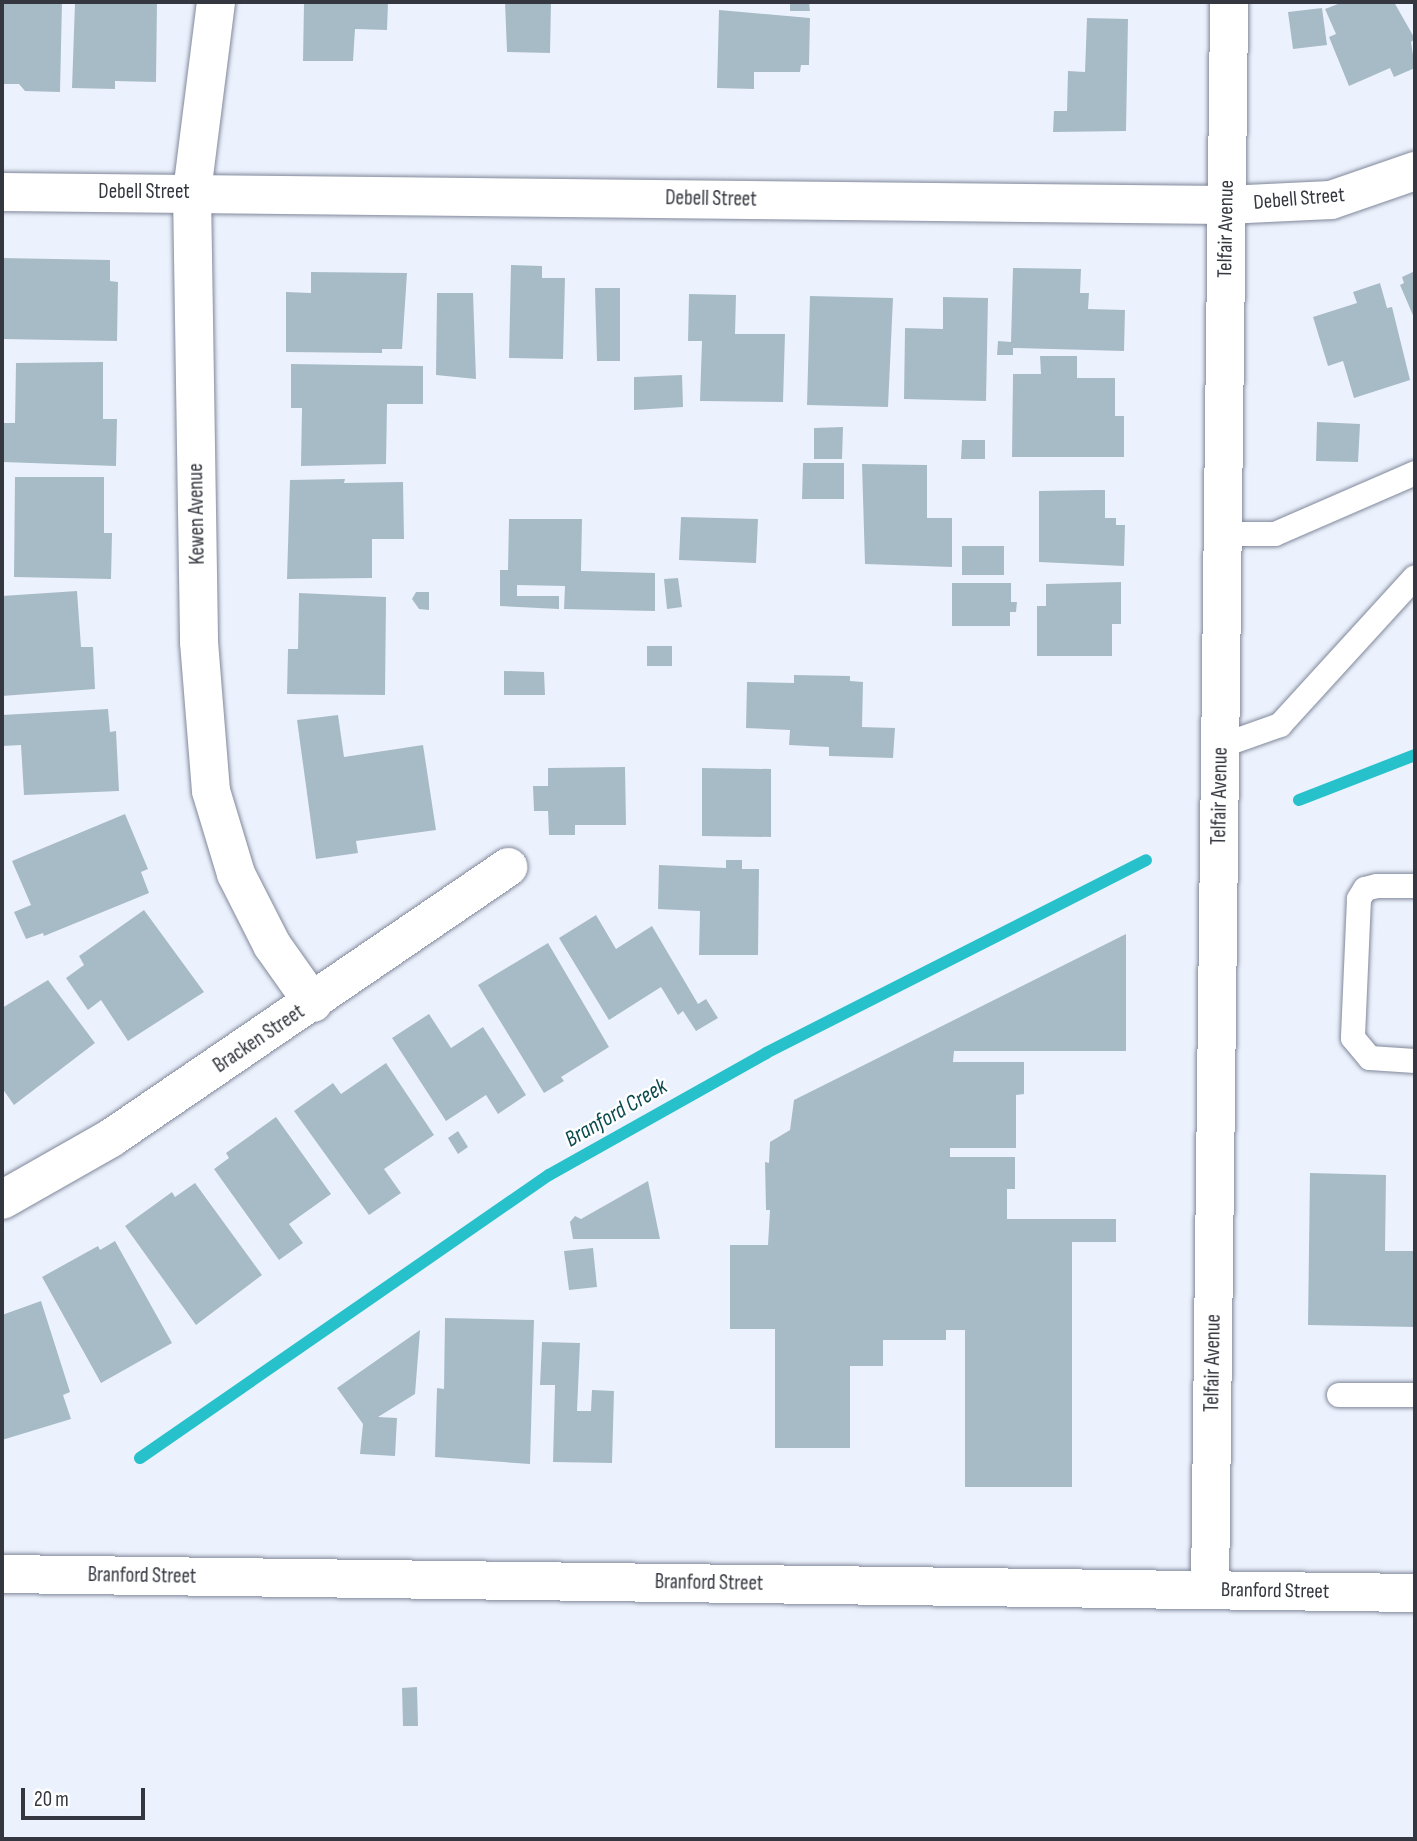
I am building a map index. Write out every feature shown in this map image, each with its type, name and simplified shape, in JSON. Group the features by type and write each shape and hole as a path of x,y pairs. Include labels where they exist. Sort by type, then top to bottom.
{"street":[{"name":"Kewen Avenue","path":"216,2 192,192 199,642 211,791 236,874 272,945 313,1003"},
{"name":"Telfair Avenue","path":"1210,1590 1229,2"},
{"name":"Debell Street","path":"2,192 1226,205 1331,200 1415,171"},
{"name":"Bracken Street","path":"2,1200 111,1138 313,1003 508,867"},
{"name":"Branford Street","path":"2,1574 1415,1593"}],"lane":[{"path":"1223,534 1275,534 1415,473"},
{"path":"1221,747 1280,725 1415,577"},
{"path":"1415,886 1377,886 1365,889 1359,899 1353,1038 1370,1058 1415,1060"},
{"path":"1339,1395 1415,1395"}],"building":[{"path":"2,2 62,2 60,92 25,91 19,84 2,84"},
{"path":"75,2 157,2 156,82 115,81 115,89 72,88"},
{"path":"304,2 388,2 387,30 355,29 353,61 303,61"},
{"path":"505,2 551,2 550,53 507,52"},
{"path":"790,2 809,2 810,11 790,11"},
{"path":"1343,2 1394,2 1415,39 1411,42 1415,68 1394,77 1390,68 1349,86 1329,37 1336,34 1325,9"},
{"path":"1322,8 1327,45 1293,49 1288,12"},
{"path":"719,10 810,18 809,65 801,65 800,72 754,72 754,89 717,88"},
{"path":"1087,18 1128,19 1126,131 1053,132 1054,111 1067,111 1068,71 1085,72"},
{"path":"2,258 110,260 110,281 118,282 117,341 2,339"},
{"path":"511,265 542,266 542,278 565,278 563,359 509,358"},
{"path":"1013,268 1081,269 1080,293 1089,293 1088,309 1125,310 1124,351 1013,348 1013,355 997,355 998,341 1011,342"},
{"path":"1415,271 1415,320 1400,285 1404,283 1402,277"},
{"path":"311,272 407,273 402,349 382,349 382,353 286,352 286,292 311,293"},
{"path":"1380,283 1387,308 1392,307 1410,380 1354,398 1343,361 1328,366 1313,317 1357,303 1353,292"},
{"path":"595,288 620,288 620,361 597,361"},
{"path":"437,293 473,293 476,379 436,375"},
{"path":"689,294 736,295 735,334 785,334 783,402 700,401 702,341 688,341"},
{"path":"810,296 893,298 888,407 807,405"},
{"path":"943,297 988,298 986,401 904,399 905,328 943,329"},
{"path":"1040,356 1077,356 1077,378 1115,378 1115,416 1124,416 1124,457 1012,457 1013,374 1041,374"},
{"path":"103,362 103,419 117,419 116,466 2,462 2,423 15,423 16,363"},
{"path":"291,364 423,366 423,404 387,404 386,464 301,466 302,408 291,408"},
{"path":"682,375 683,407 634,410 634,377"},
{"path":"1317,422 1360,424 1358,462 1316,461"},
{"path":"843,427 842,459 814,459 814,428"},
{"path":"962,440 985,440 985,459 961,459"},
{"path":"803,463 844,463 844,499 802,499"},
{"path":"862,464 927,465 927,518 952,518 952,567 865,564"},
{"path":"15,477 104,477 104,533 112,533 111,579 14,577"},
{"path":"345,479 344,483 403,482 404,539 372,539 372,578 287,579 290,480"},
{"path":"1105,490 1105,518 1116,518 1116,525 1125,525 1124,566 1039,562 1039,491"},
{"path":"681,517 758,519 756,563 679,560"},
{"path":"509,519 582,519 581,571 655,573 655,611 564,609 565,586 517,585 517,596 559,596 559,609 500,606 500,570 508,570"},
{"path":"962,546 1004,546 1004,575 962,575"},
{"path":"678,578 682,607 667,609 664,579"},
{"path":"1121,582 1121,624 1112,624 1112,656 1037,656 1037,606 1046,606 1046,584"},
{"path":"952,583 1011,583 1011,602 1017,602 1016,612 1010,612 1010,626 952,626"},
{"path":"77,591 81,647 93,647 95,689 2,696 2,596"},
{"path":"416,592 429,592 429,610 419,609 412,599"},
{"path":"299,593 386,597 385,695 287,694 288,649 298,649"},
{"path":"647,646 672,646 672,666 647,666"},
{"path":"504,671 544,672 545,695 504,695"},
{"path":"794,675 850,676 850,681 863,682 862,727 895,728 893,758 829,756 829,747 789,745 790,730 746,728 747,682 794,683"},
{"path":"108,709 110,732 116,731 119,791 24,795 21,745 2,746 2,715"},
{"path":"338,715 344,757 423,745 436,830 356,841 358,853 316,859 297,720"},
{"path":"625,767 626,825 575,825 575,835 549,835 548,811 534,811 533,786 548,786 548,768"},
{"path":"702,768 771,769 771,837 702,836"},
{"path":"125,814 148,869 141,872 149,893 44,936 43,933 26,939 14,912 31,905 12,861"},
{"path":"726,860 742,860 742,869 759,869 758,955 699,955 700,911 658,909 659,865 726,868"},
{"path":"144,910 204,992 128,1041 101,1000 88,1010 66,978 84,965 79,956"},
{"path":"596,915 616,949 652,926 698,1004 706,999 718,1018 696,1031 683,1011 678,1015 661,987 609,1020 559,938"},
{"path":"1126,934 1126,1051 954,1051 953,1062 1024,1062 1024,1094 1016,1095 1016,1148 950,1148 950,1157 1015,1157 1015,1189 1007,1189 1007,1219 1116,1219 1116,1242 1072,1242 1072,1487 965,1487 965,1330 946,1330 946,1340 883,1340 883,1366 850,1366 850,1448 775,1448 775,1329 730,1329 730,1245 768,1245 770,1210 766,1210 765,1162 769,1163 770,1142 790,1130 794,1100"},
{"path":"548,943 609,1047 561,1077 564,1081 544,1093 478,985"},
{"path":"48,980 95,1043 14,1105 2,1088 2,1008"},
{"path":"429,1014 451,1048 483,1027 526,1095 498,1114 486,1095 446,1121 392,1038"},
{"path":"386,1063 434,1135 384,1169 401,1193 369,1215 294,1111 333,1083 341,1094"},
{"path":"276,1117 331,1194 289,1224 303,1243 279,1260 214,1169 229,1158 226,1153"},
{"path":"458,1131 468,1147 458,1154 448,1138"},
{"path":"1310,1173 1386,1175 1385,1251 1415,1251 1415,1327 1308,1325"},
{"path":"648,1181 660,1239 573,1239 570,1222 575,1216 581,1219"},
{"path":"195,1183 262,1275 196,1325 125,1226 172,1192 175,1197"},
{"path":"115,1241 172,1343 101,1383 42,1277 98,1246 100,1250"},
{"path":"593,1248 597,1287 569,1290 564,1251"},
{"path":"41,1301 70,1392 63,1395 71,1419 2,1440 2,1315"},
{"path":"445,1318 534,1320 530,1464 435,1457 437,1388 444,1389"},
{"path":"420,1330 415,1394 378,1417 397,1418 395,1456 360,1454 363,1424 337,1388"},
{"path":"542,1342 580,1343 577,1411 591,1411 592,1390 614,1391 612,1463 553,1462 555,1385 540,1385"},
{"path":"417,1687 418,1726 403,1726 402,1688"}],"waterway":[{"name":"Branford Creek","path":"1299,800 1415,755"},
{"name":"Branford Creek","path":"140,1458 549,1175 766,1053 1146,860"}]}
